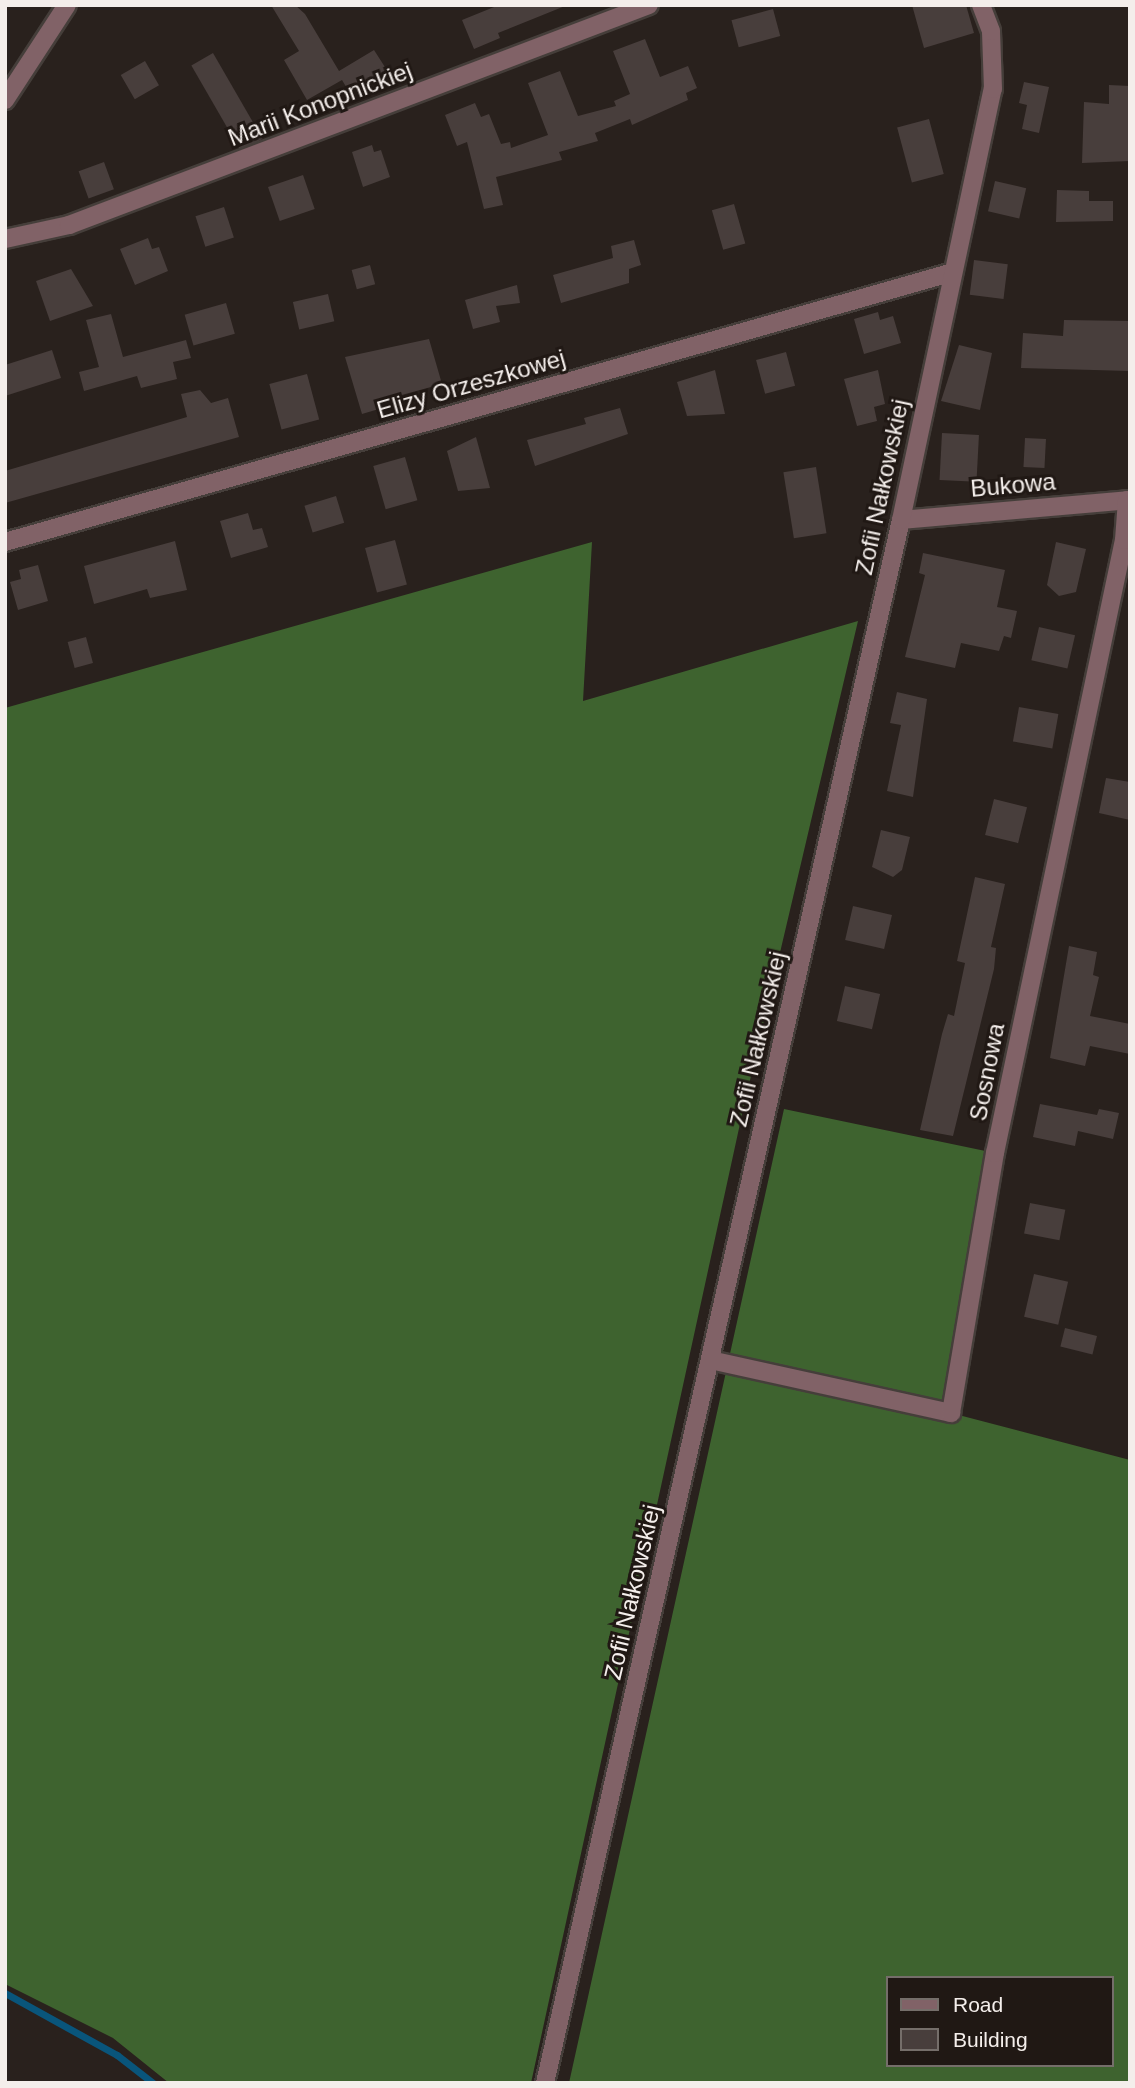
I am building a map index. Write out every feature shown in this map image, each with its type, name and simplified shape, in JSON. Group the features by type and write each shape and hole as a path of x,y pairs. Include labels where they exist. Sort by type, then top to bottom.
{"street":[{"path":"5,100 67,5"},
{"name":"Marii Konopnickiej","path":"5,239 69,225 649,5"},
{"name":"Zofii Nałkowskiej","path":"545,2083 901,520 950,273 993,89 991,30 981,5"},
{"name":"Elizy Orzeszkowej","path":"5,542 950,273"},
{"name":"Bukowa","path":"901,520 1128,500"},
{"name":"Sosnowa","path":"710,1360 951,1413 998,1139 1124,540 1128,500"}],"green space":[{"path":"592,542 583,701 858,621 743,1110 531,2083 169,2083 113,2038 5,1984 5,708"},
{"path":"784,1109 995,1153 951,1413 1130,1460 1130,2083 569,2083"}],"building":[{"path":"271,5 295,5 305,14 339,71 374,50 392,78 354,100 342,80 307,100 284,60 299,51"},
{"path":"499,5 565,6 498,33 500,38 474,49 462,20"},
{"path":"912,5 966,5 974,33 924,48"},
{"path":"773,9 780,36 739,47 731,20"},
{"path":"645,39 660,77 688,66 697,88 686,93 688,100 632,125 630,119 595,133 598,141 559,152 562,160 496,177 503,205 484,209 467,142 457,146 445,115 475,103 481,117 489,114 501,144 510,142 511,148 548,135 528,83 560,71 578,116 616,106 614,101 630,94 613,51"},
{"path":"213,53 262,139 241,151 191,66"},
{"path":"145,61 159,85 135,99 121,75"},
{"path":"1024,82 1049,87 1039,133 1022,129 1027,105 1019,103"},
{"path":"1109,85 1130,86 1130,161 1082,163 1084,102 1109,104"},
{"path":"929,119 944,174 912,183 897,128"},
{"path":"372,145 374,152 381,150 390,177 363,187 352,152"},
{"path":"104,162 114,189 89,198 79,171"},
{"path":"303,175 315,209 280,221 268,187"},
{"path":"995,181 1026,188 1019,218 988,211"},
{"path":"1057,190 1089,191 1089,201 1113,201 1113,221 1056,222"},
{"path":"734,204 745,243 723,250 712,210"},
{"path":"224,207 234,237 205,247 195,216"},
{"path":"148,238 152,249 159,247 168,271 135,285 120,249"},
{"path":"634,240 641,265 629,269 629,283 561,303 553,275 613,258 611,246"},
{"path":"974,260 1008,264 1003,299 970,295"},
{"path":"370,265 375,284 357,289 352,270"},
{"path":"71,269 93,306 50,321 36,281"},
{"path":"517,285 520,303 496,306 500,322 473,329 465,300"},
{"path":"328,294 334,321 299,329 293,302"},
{"path":"226,303 235,334 193,346 185,315"},
{"path":"878,312 880,320 893,316 901,343 864,354 854,319"},
{"path":"111,314 123,357 186,340 191,358 173,362 177,379 141,388 137,376 84,391 79,372 99,367 86,320"},
{"path":"1064,320 1130,321 1130,371 1021,368 1023,333 1063,336"},
{"path":"429,339 442,384 387,399 389,406 362,414 345,357"},
{"path":"959,345 992,353 980,410 941,401"},
{"path":"52,350 61,378 5,396 5,365"},
{"path":"786,352 795,386 765,394 756,360"},
{"path":"715,370 725,414 687,416 677,382"},
{"path":"878,370 885,404 874,407 877,421 857,426 844,379"},
{"path":"307,374 319,419 281,429 269,384"},
{"path":"200,390 211,403 228,398 239,437 5,503 5,471 187,417 181,394"},
{"path":"620,408 628,434 535,466 527,440 586,424 584,418"},
{"path":"942,433 979,435 976,482 940,480"},
{"path":"476,437 490,488 458,491 447,451"},
{"path":"1025,438 1046,439 1044,468 1023,467"},
{"path":"405,457 417,500 386,509 373,466"},
{"path":"816,467 826,533 794,538 783,472"},
{"path":"336,496 344,523 313,532 304,506"},
{"path":"248,513 253,530 262,528 268,547 231,558 220,521"},
{"path":"395,540 407,584 377,592 365,548"},
{"path":"175,541 187,590 150,598 147,589 94,604 84,566"},
{"path":"1056,542 1086,549 1076,592 1059,596 1047,585"},
{"path":"923,553 1005,570 997,607 1017,611 1011,638 1004,636 999,651 961,643 955,668 905,657 925,575 919,573"},
{"path":"38,565 48,601 18,610 10,582 21,579 19,570"},
{"path":"1039,627 1075,635 1067,668 1031,660"},
{"path":"86,637 93,663 75,668 68,642"},
{"path":"897,692 927,699 913,797 887,791 901,725 890,723"},
{"path":"1019,707 1058,714 1052,748 1013,741"},
{"path":"1106,778 1130,782 1130,820 1099,813"},
{"path":"994,799 1027,807 1018,843 985,835"},
{"path":"881,830 910,837 902,870 893,877 872,867"},
{"path":"975,877 1005,884 991,947 996,948 994,969 953,1136 920,1130 942,1034 948,1014 954,1016 965,963 957,961"},
{"path":"853,906 892,915 884,949 845,940"},
{"path":"1069,946 1097,952 1093,975 1099,977 1090,1016 1130,1024 1130,1054 1090,1046 1085,1066 1050,1058"},
{"path":"845,986 880,994 872,1029 837,1021"},
{"path":"1040,1104 1097,1115 1099,1109 1119,1113 1113,1139 1078,1131 1075,1146 1033,1137"},
{"path":"1030,1203 1065,1210 1059,1240 1024,1233"},
{"path":"1034,1274 1068,1282 1058,1325 1024,1317"},
{"path":"1065,1328 1097,1336 1092,1354 1060,1346"}],"waterway":[{"path":"5,1993 117,2055 153,2083"}]}
